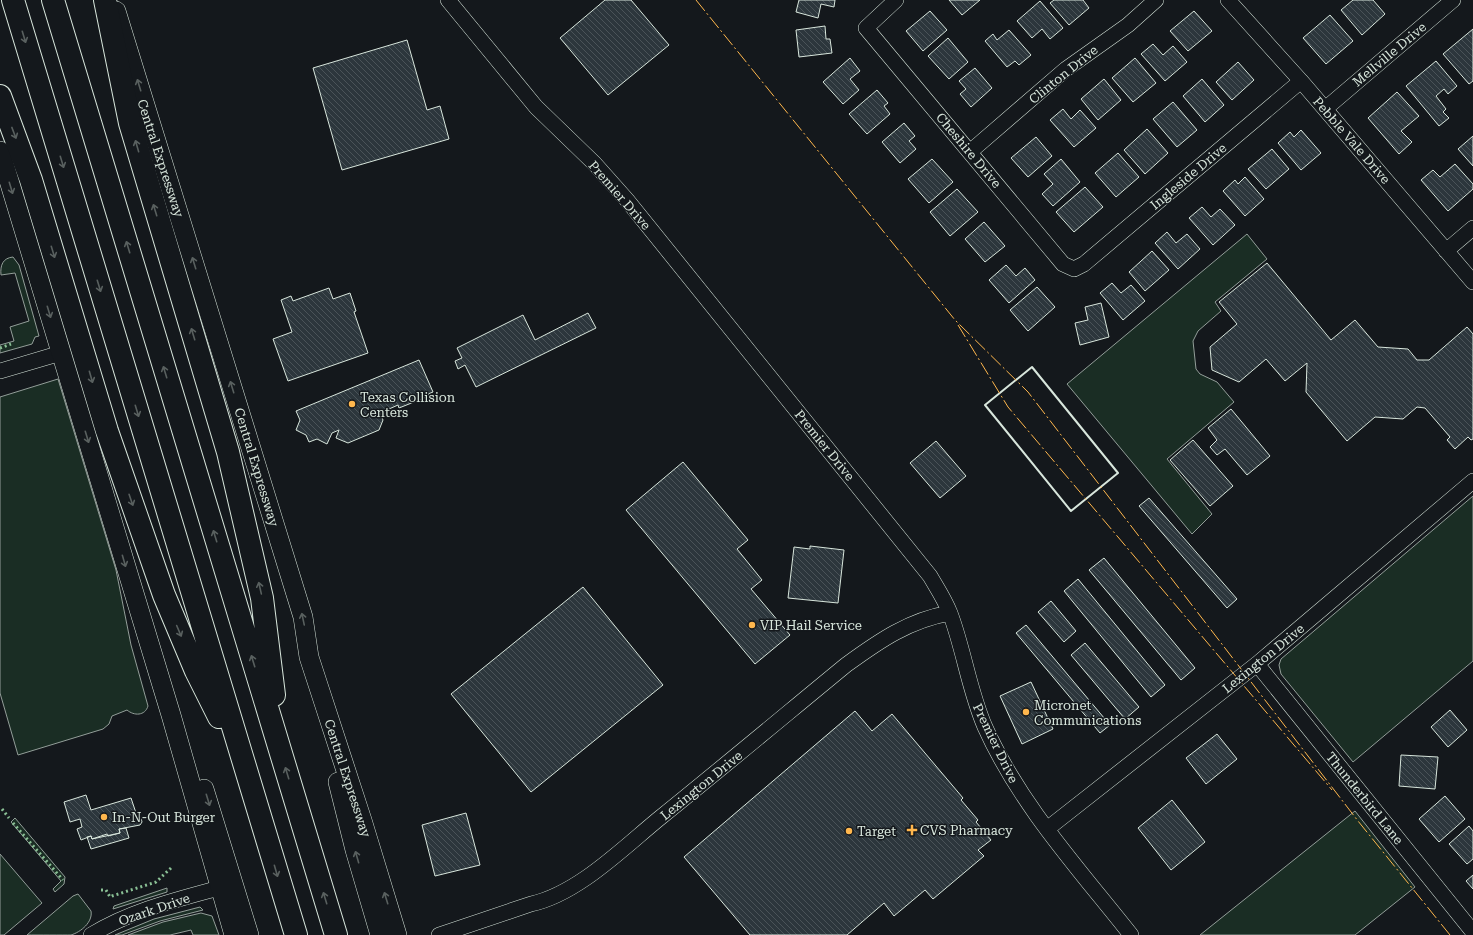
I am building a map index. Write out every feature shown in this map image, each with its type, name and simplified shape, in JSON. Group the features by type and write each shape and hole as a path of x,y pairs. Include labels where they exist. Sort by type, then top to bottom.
{"highway":[{"path":"13,0 296,935"},
{"path":"53,0 336,935"},
{"path":"105,0 130,123 228,452 262,598 280,752"},
{"path":"0,96 31,180 107,431 164,595 196,671 247,774"}],"main road":[{"name":"Central Expressway","path":"112,0 302,617 309,657 362,820 397,935"},
{"path":"0,151 164,695 219,888 234,935"},
{"path":"309,657 353,843 380,935"},
{"path":"164,695 180,710 249,935"}],"street":[{"name":"Premier Drive","path":"448,0 536,107 595,164 627,200 913,554 942,596 950,613 974,698 985,726 1016,786 1031,809 1131,935"},
{"name":"Cheshire Drive","path":"896,0 866,28 971,151 1063,264 1074,269"},
{"name":"Clinton Drive","path":"971,151 1066,69 1128,25 1156,0"},
{"name":"Pebble Vale Drive","path":"1228,0 1301,81 1473,282"},
{"name":"Mellville Drive","path":"1325,109 1453,0"},
{"name":"Ingleside Drive","path":"1074,269 1084,264 1301,81"},
{"path":"1446,251 1473,228"},
{"path":"0,371 61,353"},
{"name":"Lexington Drive","path":"1047,829 1257,664 1473,481"},
{"name":"Lexington Drive","path":"439,935 531,904 545,901 566,890 610,858 846,665 881,640 911,624 929,616 950,613"},
{"name":"Thunderbird Lane","path":"1257,664 1473,932"},
{"name":"Ozark Drive","path":"91,935 115,922 151,908 219,888"}],"green space":[{"path":"1247,234 1267,259 1215,302 1221,311 1198,331 1193,341 1196,369 1200,374 1217,382 1234,402 1167,459 1212,514 1192,534 1067,384"},
{"path":"13,257 19,265 39,336 35,337 32,344 0,353 0,345 14,341 10,327 29,321 15,273 1,275 1,268 5,260"},
{"path":"58,379 116,570 131,645 148,706 144,712 139,714 127,710 112,716 109,724 103,729 18,755 0,693 0,397"},
{"path":"1473,496 1473,661 1353,762 1281,674 1279,665 1281,659"},
{"path":"1355,811 1415,887 1355,935 1200,935"},
{"path":"15,818 65,877 64,884 55,892 53,889 61,881 11,822"},
{"path":"0,854 42,903 4,935 0,935"},
{"path":"167,888 167,892 113,909 114,906"},
{"path":"78,894 91,911 88,923 79,932 71,935 27,935 73,896"},
{"path":"200,907 203,910 160,921 122,935 115,935 154,919"},
{"path":"201,913 212,916 219,935 193,935 191,930 170,935 128,935 163,922"}],"building":[{"path":"605,0 631,0 669,45 608,95 560,38"},
{"path":"799,0 835,0 834,7 821,4 818,18 796,12"},
{"path":"949,0 980,0 962,15"},
{"path":"1054,0 1083,0 1089,8 1069,25 1050,3"},
{"path":"1353,0 1373,0 1385,14 1362,35 1341,10"},
{"path":"1040,1 1063,28 1050,39 1042,29 1032,38 1017,21"},
{"path":"930,11 947,30 923,51 906,31"},
{"path":"1194,11 1212,31 1188,51 1170,31"},
{"path":"1330,15 1353,41 1326,64 1303,38"},
{"path":"825,26 826,39 830,39 832,53 799,57 796,30"},
{"path":"1473,29 1473,81 1469,84 1443,54"},
{"path":"1009,30 1031,55 1019,65 1015,61 1007,67 985,41 993,34 997,40"},
{"path":"948,38 968,62 949,79 928,56"},
{"path":"407,40 427,110 440,106 449,139 342,170 313,68"},
{"path":"1153,44 1163,55 1173,46 1187,62 1165,81 1141,54"},
{"path":"850,58 860,71 850,79 859,90 843,104 823,82"},
{"path":"1135,58 1156,83 1133,102 1112,78"},
{"path":"1436,61 1457,86 1448,94 1444,89 1436,96 1446,109 1443,112 1449,118 1439,126 1406,86"},
{"path":"1238,62 1254,80 1232,100 1216,82"},
{"path":"975,68 992,88 971,107 960,94 966,89 959,81"},
{"path":"1104,79 1121,100 1098,120 1081,99"},
{"path":"1202,79 1224,105 1205,122 1183,96"},
{"path":"877,90 888,103 884,106 890,114 867,134 849,114"},
{"path":"1397,92 1419,116 1401,131 1412,142 1399,154 1368,118"},
{"path":"1173,102 1197,130 1177,147 1153,119"},
{"path":"1063,109 1071,119 1080,110 1096,128 1074,147 1050,120"},
{"path":"904,123 915,136 909,141 916,149 900,163 882,142"},
{"path":"1147,129 1168,153 1145,174 1124,150"},
{"path":"1301,130 1321,153 1301,170 1278,143 1290,132 1294,137"},
{"path":"1473,136 1473,166 1458,149"},
{"path":"1036,137 1052,156 1028,177 1011,158"},
{"path":"1272,149 1289,169 1266,189 1248,169"},
{"path":"1118,153 1139,177 1116,197 1095,173"},
{"path":"932,159 953,182 929,203 908,179"},
{"path":"1061,159 1080,182 1053,206 1042,194 1053,184 1044,174"},
{"path":"1455,164 1473,184 1473,189 1448,211 1421,180 1433,170 1440,177"},
{"path":"1245,177 1264,199 1245,216 1223,191 1235,180 1238,184"},
{"path":"1085,187 1103,207 1074,232 1056,212"},
{"path":"957,189 978,212 950,236 930,212"},
{"path":"1202,207 1211,217 1220,209 1235,225 1213,245 1189,218"},
{"path":"984,222 1005,246 985,262 965,239"},
{"path":"1167,232 1176,243 1187,234 1200,249 1178,269 1155,243"},
{"path":"1152,251 1169,270 1145,291 1129,272"},
{"path":"1267,263 1331,340 1355,320 1378,347 1408,349 1417,360 1429,360 1467,327 1473,334 1473,439 1471,440 1468,437 1455,449 1447,440 1450,437 1425,408 1417,407 1403,419 1375,417 1347,441 1306,392 1307,363 1285,381 1266,359 1239,382 1212,370 1210,347 1237,324 1219,302"},
{"path":"1006,265 1016,276 1025,268 1035,280 1009,303 989,280"},
{"path":"1112,283 1121,293 1131,285 1145,301 1123,320 1100,293"},
{"path":"1037,287 1055,307 1028,331 1010,310"},
{"path":"329,288 333,299 350,293 356,311 354,312 368,353 288,381 273,339 292,332 281,300 291,296 293,301"},
{"path":"1101,303 1109,337 1080,345 1075,323 1088,320 1085,307"},
{"path":"588,313 596,328 476,387 465,365 458,369 455,361 462,358 457,348 523,315 535,340"},
{"path":"419,360 433,392 428,394 429,396 399,408 398,405 380,413 383,420 379,430 348,443 336,438 339,430 332,433 327,444 317,439 309,442 306,435 296,430 300,420 296,411"},
{"path":"1231,409 1270,456 1247,475 1225,449 1217,455 1210,447 1217,440 1208,428"},
{"path":"1193,440 1233,486 1210,506 1170,460"},
{"path":"936,441 966,476 940,498 910,463"},
{"path":"683,462 748,540 737,549 762,580 751,589 790,635 755,664 626,510"},
{"path":"1149,498 1237,599 1227,608 1139,506"},
{"path":"810,546 844,550 838,603 788,598 794,547 810,549"},
{"path":"1104,558 1195,668 1181,680 1089,570"},
{"path":"1078,579 1165,685 1151,697 1064,591"},
{"path":"583,587 663,685 531,792 451,694"},
{"path":"1051,601 1076,631 1064,642 1038,612"},
{"path":"1026,625 1110,725 1100,733 1016,633"},
{"path":"1085,643 1139,707 1125,719 1071,655"},
{"name":"Micronet Communications","path":"1031,682 1053,729 1022,744 1000,696"},
{"path":"1450,710 1467,730 1448,747 1431,727"},
{"name":"Target","path":"855,711 872,731 892,714 963,798 961,800 978,820 976,822 991,840 978,850 984,856 933,899 925,890 894,916 884,903 847,935 750,935 684,857"},
{"path":"1217,734 1237,759 1206,784 1186,758"},
{"path":"1401,755 1438,757 1435,789 1399,786"},
{"name":"In-N-Out Burger","path":"86,795 91,810 131,798 136,813 140,814 142,822 140,825 119,829 120,833 92,839 91,836 81,840 77,829 82,827 80,819 70,822 64,802"},
{"path":"1445,796 1465,819 1439,842 1419,819"},
{"path":"1172,800 1205,842 1171,870 1138,828"},
{"path":"466,813 480,865 435,876 422,825"},
{"path":"1469,826 1473,831 1473,859 1467,864 1449,844"},
{"path":"126,828 129,838 91,849 87,837 91,836 92,839 107,834 108,836 120,833 119,829"},
{"path":"1473,875 1473,889 1466,881"}],"hedge":[{"path":"0,348 11,344"},
{"path":"2,809 9,818"},
{"path":"13,823 63,880"},
{"path":"101,890 106,890 110,897 156,882 171,868"}],"wall":[{"path":"1032,367 1118,473 1071,511 985,405 1032,367"}],"power":[{"path":"696,0 955,320 1028,392 1358,821 1450,935"},
{"path":"958,325 1008,407 1332,790"}],"place":[{"name":"Texas Collision Centers","path":"352,404"},
{"name":"VIP Hail Service","path":"752,625"},
{"name":"Micronet Communications","path":"1026,712"},
{"name":"In-N-Out Burger","path":"104,817"},
{"name":"CVS Pharmacy","path":"912,830"},
{"name":"Target","path":"849,831"}]}
